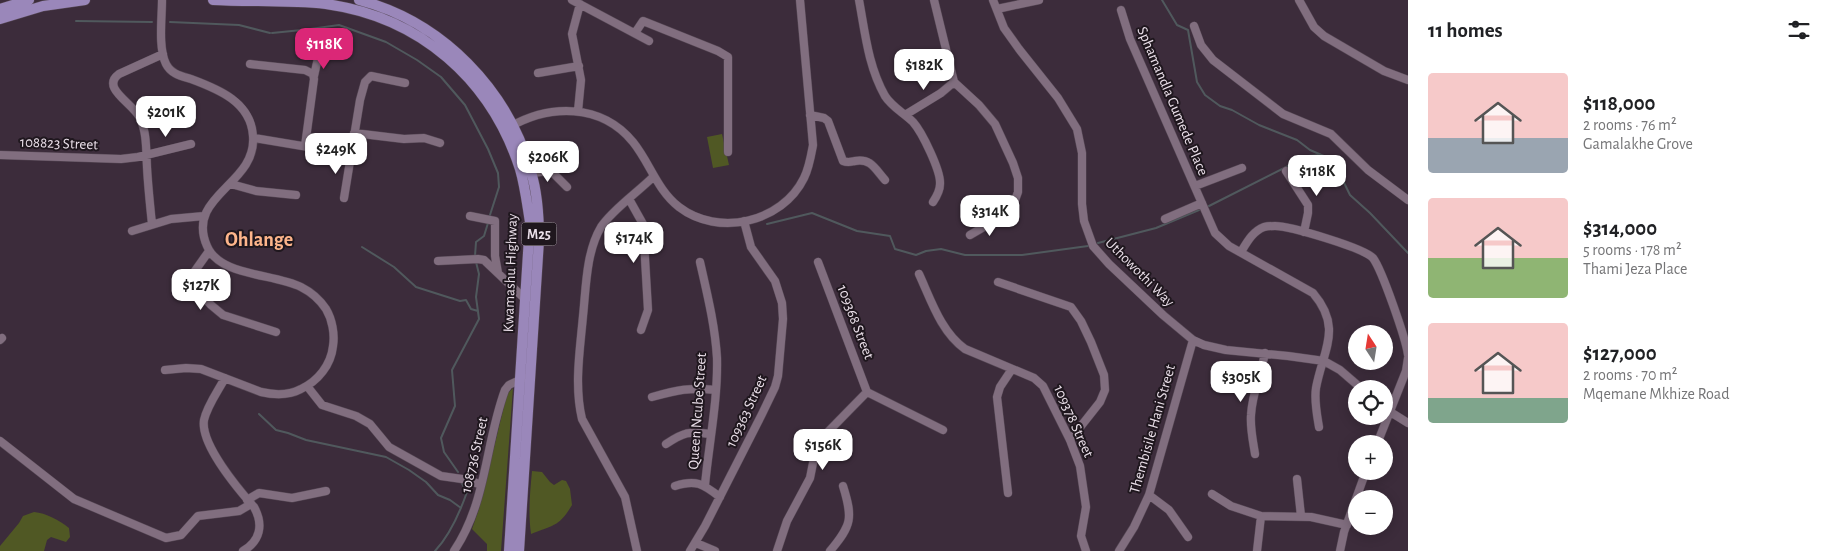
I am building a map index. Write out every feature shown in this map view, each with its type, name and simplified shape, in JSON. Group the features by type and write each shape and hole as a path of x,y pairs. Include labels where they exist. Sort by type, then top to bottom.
{"main road":[{"path":"0,9 29,0"},
{"path":"0,18 43,6 85,0"},
{"name":"Kwamashu Highway","path":"213,0 308,1 344,7 374,15 394,23 424,40 454,63 470,78 519,140 532,173 536,194 539,240 509,551"},
{"name":"Kwamashu Highway","path":"359,0 401,15 446,43 474,69 486,83 508,128 521,172 530,222 525,299 525,378 519,551"}],"street":[{"path":"162,0 163,54 169,69 175,74 229,95 247,114 254,138 254,146 248,162 231,184 215,197 204,216 202,225 203,237 209,251 217,260 228,266 301,287 317,298 324,306 331,322 334,343 330,360 315,380 307,386 290,393 270,394 251,389 200,369 165,370"},
{"path":"572,0 649,41"},
{"path":"508,128 548,113 578,111 600,117 626,135 666,195 680,208 709,221 723,223 744,222 762,216 774,210 796,190 803,179 813,145 800,0"},
{"path":"859,0 873,70 885,96 917,128 938,169 939,191 933,202"},
{"path":"934,0 954,82 979,105 995,124 1013,162 1018,178 1018,192 1014,203 999,218 970,235"},
{"name":"Uthowothi Way","path":"993,0 1004,28 1058,98 1077,129 1082,153 1084,221 1093,246 1109,264 1163,315 1193,340"},
{"path":"997,10 1039,0"},
{"path":"1299,0 1314,27 1324,36 1384,71 1408,80"},
{"path":"578,111 581,80 572,34 580,4"},
{"name":"Sphamandla Gumede Place","path":"1121,10 1130,39 1216,233 1229,246 1307,289 1322,304 1329,323 1328,346 1316,390 1316,409 1319,427"},
{"path":"635,33 643,21 718,50 728,57 728,152"},
{"path":"1194,26 1201,45 1213,60 1283,114 1331,134 1368,170 1408,200"},
{"path":"305,146 318,58 318,43"},
{"path":"152,224 146,138 141,120 133,107 114,90 112,83 119,74 163,54"},
{"path":"250,64 305,70 312,72 314,76"},
{"path":"538,73 579,66"},
{"path":"344,198 350,154 365,82 372,76 405,83"},
{"path":"905,116 928,102 954,82"},
{"path":"810,115 824,118 828,121 843,161 847,163 867,161 885,180"},
{"path":"354,133 404,139 424,138 440,143"},
{"path":"254,138 350,154"},
{"name":"108823 Street","path":"0,155 121,159 191,144"},
{"path":"1195,186 1242,168"},
{"path":"532,173 551,171 567,187"},
{"path":"1286,171 1308,205 1304,232"},
{"path":"637,551 625,496 582,419 578,370 586,285 595,242 602,226 609,217 653,177"},
{"path":"231,184 249,189 296,195"},
{"path":"629,199 642,224 648,310 641,330"},
{"path":"1165,219 1202,202"},
{"path":"132,231 181,217 204,216"},
{"path":"470,216 495,220 495,256 498,273"},
{"name":"109363 Street","path":"690,551 720,497 775,387 779,368 783,319 779,290 768,270 751,247 744,222"},
{"path":"1241,252 1251,237 1262,228 1276,226 1304,232 1366,252 1371,256 1405,329 1408,363 1393,395"},
{"path":"209,251 192,275 192,283 195,288 223,316 276,332"},
{"path":"438,261 478,259 488,263 525,299"},
{"name":"Queen Ncube Street","path":"700,262 717,359 716,390 705,485 720,497"},
{"name":"109368 Street","path":"818,262 867,392"},
{"name":"109378 Street","path":"919,274 949,335 964,349 1034,378 1044,386 1070,440 1080,466 1086,506 1081,536 1086,551"},
{"path":"998,282 1071,307 1081,320 1104,375 1105,390 1100,402 1070,440"},
{"path":"1193,340 1204,345 1226,350 1265,353 1324,362 1340,370 1352,380"},
{"name":"Thembisile Hani Street","path":"1119,551 1134,527 1148,495 1193,340"},
{"path":"1255,454 1251,427 1251,410 1265,353"},
{"path":"1008,493 997,397 1000,387 1012,369"},
{"path":"225,378 206,414 204,424 205,431 226,474 257,514 259,532 256,541 243,551"},
{"name":"108736 Street","path":"454,551 471,522 505,390 509,385 525,378"},
{"path":"307,386 322,405 366,421 375,428 390,447 441,476 469,480 481,485"},
{"path":"652,396 685,388 716,390"},
{"path":"777,551 787,521 810,478 818,443 867,392 943,430"},
{"path":"1393,414 1408,423"},
{"path":"666,444 686,432 710,434"},
{"path":"0,441 74,499 166,538 181,535 198,516 239,511 259,493 292,498 326,491"},
{"path":"1297,479 1302,516"},
{"path":"1340,551 1363,480"},
{"path":"675,486 689,483 705,485"},
{"path":"830,551 843,535 849,523 848,503 843,486"},
{"path":"1212,494 1231,506 1261,516 1302,516 1347,525"},
{"path":"1148,495 1169,510 1188,537"},
{"path":"1257,551 1261,516"},
{"path":"696,543 715,551"}],"green space":[{"path":"722,134 729,165 713,168 707,137"},
{"path":"513,388 501,551 487,551 487,544 472,529 479,509 507,394"},
{"path":"532,471 542,472 554,485 562,480 566,481 570,489 572,505 559,521 550,527 531,534 529,510"},
{"path":"34,512 52,517 69,528 70,537 66,542 51,537 47,540 44,551 0,551 0,546 23,516"}],"waterway":[{"path":"1162,0 1177,25 1188,30 1197,82 1205,95 1220,106 1232,110 1259,125 1297,140 1310,150 1333,160 1350,195 1408,253"},
{"path":"76,21 152,22"},
{"path":"170,22 239,25 270,33"},
{"path":"303,30 339,25 386,42 441,77 465,105 498,173 499,187 489,218"},
{"path":"272,33 302,30"},
{"path":"1209,206 1308,156 1320,155"},
{"path":"1098,243 1156,228 1199,210"},
{"path":"767,224 812,213 857,231 890,236 895,249 916,255 926,251 941,249 965,255 1022,255 1088,246"},
{"path":"475,256 476,242 484,236 488,223"},
{"path":"362,247 394,267 416,287 460,301 466,300 471,309 478,311"},
{"path":"458,472 444,452 441,438 455,406 452,370 479,319 476,297 479,274 476,262"},
{"path":"259,414 276,430 306,440 386,457 409,470 426,482 438,495 450,500 461,508"},
{"path":"435,551 450,531 464,500 467,492 461,482"}],"district":[{"name":"Ohlange","path":"259,239"}]}
